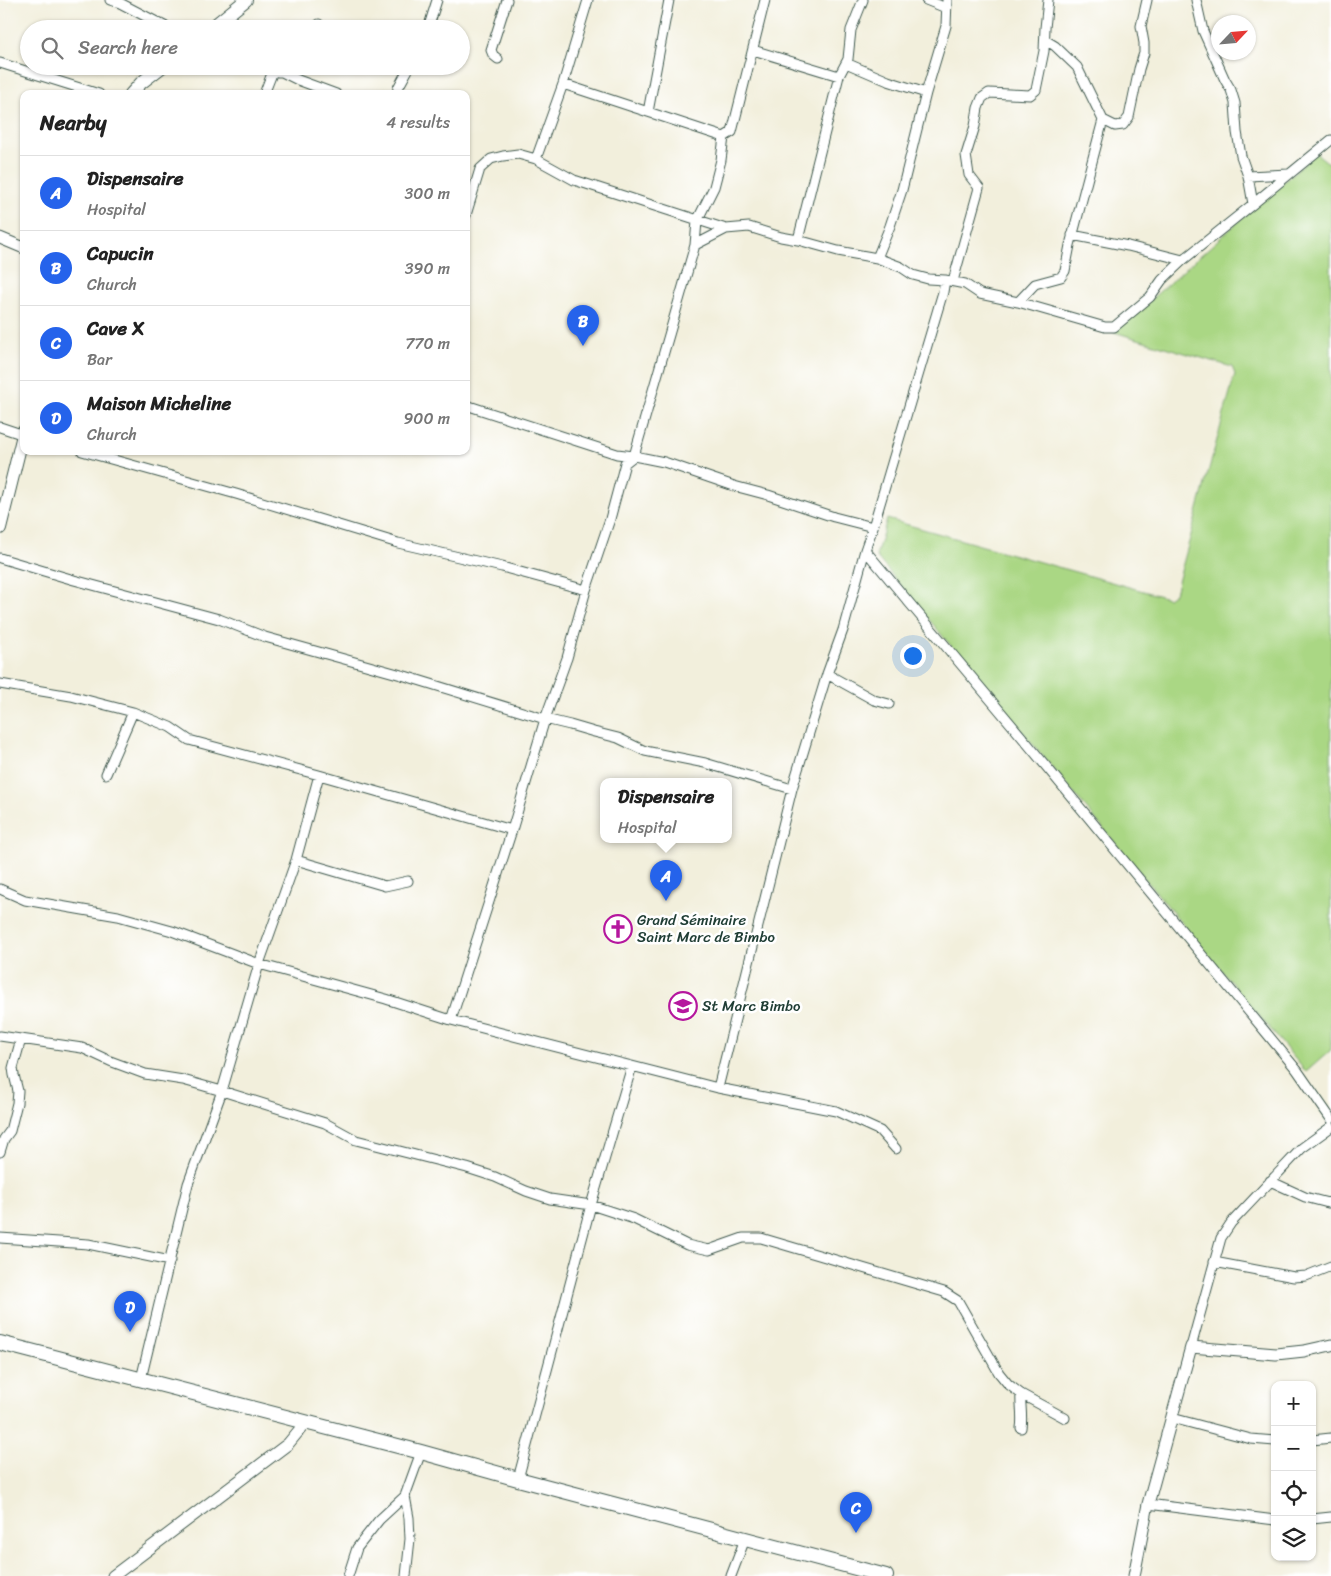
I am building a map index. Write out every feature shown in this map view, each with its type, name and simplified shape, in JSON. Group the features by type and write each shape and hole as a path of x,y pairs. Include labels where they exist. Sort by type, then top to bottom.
{"main road":[{"path":"221,20 246,0"},
{"path":"134,90 151,75"},
{"path":"0,528 20,445"},
{"path":"0,1343 421,1452 886,1576"}],"street":[{"path":"110,0 120,3 153,20"},
{"path":"431,20 437,0"},
{"path":"498,59 492,55 491,50 507,0"},
{"path":"536,159 563,84 588,0"},
{"path":"648,112 669,0"},
{"path":"724,137 732,132 765,0"},
{"path":"798,240 839,76 848,59 851,30 863,0"},
{"path":"877,258 902,190 926,93 946,26 947,4 926,0"},
{"path":"718,1088 792,789 827,674 843,630 865,550 943,292 949,280 979,188 969,175 966,155 975,126 978,108 982,98 989,93 1030,96 1036,90 1044,51 1048,0"},
{"path":"1044,40 1055,46 1077,67 1103,120 1115,126 1123,125 1129,117 1144,53 1141,26 1145,0"},
{"path":"1196,0 1203,31 1224,80 1231,90 1235,103 1241,156 1248,176 1253,204"},
{"path":"753,50 839,76"},
{"path":"0,62 20,68"},
{"path":"846,63 888,81 926,93"},
{"path":"40,75 87,90"},
{"path":"266,90 276,75"},
{"path":"287,75 325,90"},
{"path":"398,90 406,75"},
{"path":"563,84 724,137"},
{"path":"1018,302 1035,284 1061,278 1065,271 1072,235 1103,120"},
{"path":"451,1020 545,720 567,658 586,590 610,519 625,463 634,456 695,245 697,220 714,187 721,160 724,137"},
{"path":"695,245 726,229 748,227 838,251 877,258 928,279 949,280 965,284 980,294 1018,302 1105,327 1114,327 1150,296 1162,280 1182,260 1331,140"},
{"path":"470,202 480,168 491,159 518,154 536,159 574,180 726,229"},
{"path":"1248,176 1288,174"},
{"path":"1072,235 1128,246 1182,260"},
{"path":"0,238 20,246"},
{"path":"470,406 617,454 664,462 834,518 873,527"},
{"path":"0,427 20,432"},
{"path":"96,455 236,494 398,543 502,567 586,590"},
{"path":"865,550 1297,1070 1331,1119"},
{"path":"0,558 219,619 265,637 405,676 545,720 618,738 645,750 705,763 792,789"},
{"path":"827,674 874,700 889,704"},
{"path":"0,684 71,696 133,712 170,727 189,740 512,830"},
{"path":"106,774 133,712"},
{"path":"142,1379 188,1184 222,1091 260,964 296,860 319,775"},
{"path":"296,860 385,886 408,881"},
{"path":"0,889 25,900 118,916 163,929 260,964 451,1020 718,1088 836,1111 880,1131 896,1149"},
{"path":"0,1036 82,1048 145,1074 183,1080 325,1123 356,1140 467,1168 550,1199 591,1205 634,1219 686,1245 709,1250 743,1238 761,1238 944,1292 958,1301 999,1373 1008,1384 1021,1394 1066,1418"},
{"path":"0,1152 4,1139 10,1130 17,1103 18,1091 14,1068 21,1040"},
{"path":"1292,1056 1297,1070"},
{"path":"518,1479 591,1205 632,1066"},
{"path":"1134,1576 1148,1504 1221,1238 1231,1222 1302,1148 1331,1127"},
{"path":"1270,1181 1305,1197 1328,1203 1331,1202"},
{"path":"0,1238 88,1244 170,1261"},
{"path":"1214,1262 1294,1277 1306,1276 1331,1266"},
{"path":"1192,1347 1276,1354 1304,1351 1331,1345"},
{"path":"1021,1394 1020,1404 1023,1419 1021,1428"},
{"path":"1172,1418 1251,1439 1271,1440"},
{"path":"113,1576 288,1444 306,1422"},
{"path":"1316,1440 1331,1438"},
{"path":"406,1576 410,1539 405,1496 421,1452"},
{"path":"348,1576 357,1548 379,1520 405,1496"},
{"path":"1148,1504 1271,1519"},
{"path":"1316,1519 1331,1517"},
{"path":"731,1576 745,1539"}],"green space":[{"path":"1316,153 1331,165 1331,1050 1306,1072 876,556 887,519 1168,598 1175,593 1235,374 1232,367 1114,332"}],"place":[{"name":"Capucin","path":"583,346"},
{"name":"Dispensaire","path":"666,901"},
{"name":"Grand Séminaire Saint Marc de Bimbo","path":"618,929"},
{"name":"St Marc Bimbo","path":"683,1006"},
{"name":"Maison Micheline","path":"130,1332"},
{"name":"Cave X","path":"856,1533"}]}
